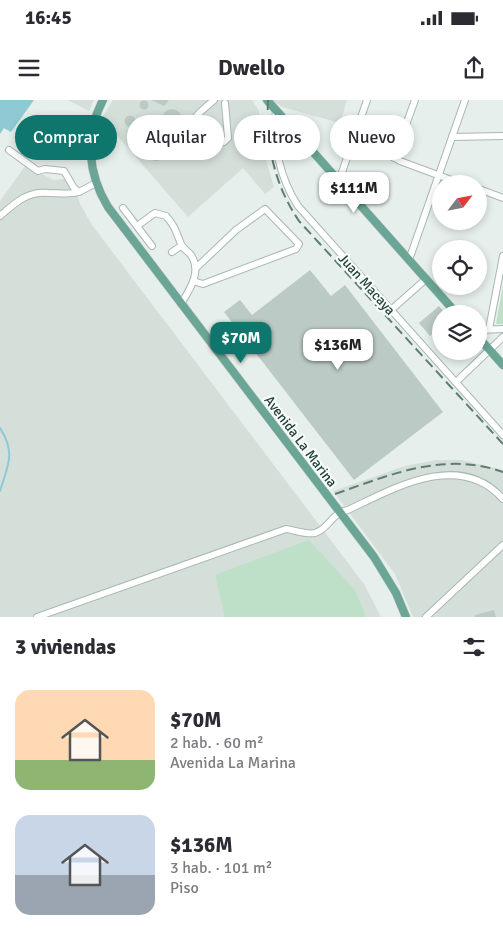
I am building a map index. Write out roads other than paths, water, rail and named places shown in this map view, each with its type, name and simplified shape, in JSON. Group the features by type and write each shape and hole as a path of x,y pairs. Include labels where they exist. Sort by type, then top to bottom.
{"main road":[{"name":"Avenida La Marina","path":"103,100 95,119 91,140 91,158 96,183 114,215 383,571 396,593 406,617"},
{"path":"267,100 449,305"},
{"path":"487,348 503,365"}],"street":[{"path":"214,100 196,116 191,125 192,137 202,145 224,142 228,138 225,103"},
{"path":"361,115 366,100"},
{"path":"410,115 415,100"},
{"path":"439,175 465,100"},
{"name":"Juan Macaya","path":"276,110 275,135 279,158 294,200 310,221 503,435"},
{"path":"452,137 503,136"},
{"path":"9,150 38,171 46,168 64,171 74,188 79,192"},
{"path":"339,181 346,160"},
{"path":"399,160 436,175"},
{"path":"0,216 24,196 32,193 71,194 96,183"},
{"path":"488,192 503,198"},
{"path":"409,260 432,196"},
{"path":"123,208 152,246"},
{"path":"181,304 193,281 196,268 236,230 265,209 270,211 299,244 296,249 233,274 203,284 193,281"},
{"path":"137,226 155,213 161,213 166,216 175,227 181,246 191,256 196,268"},
{"path":"172,252 181,246"},
{"path":"503,256 489,329 503,329"},
{"path":"391,310 426,279"},
{"path":"456,382 503,337"},
{"path":"37,617 286,529 312,533 321,530 339,511 348,510 408,481 432,476 454,475 480,480 493,488 503,499"},
{"path":"426,617 503,545"}],"water":[{"path":"0,100 34,100 23,115 15,115 15,126 11,132 4,128 0,134"}],"waterway":[{"path":"0,428 5,437 9,452 8,466 0,491"}],"railway":[{"path":"268,100 268,133 273,164 283,193 299,221 503,444"},
{"path":"335,494 397,473 438,465 460,464 481,466 503,472"}]}
